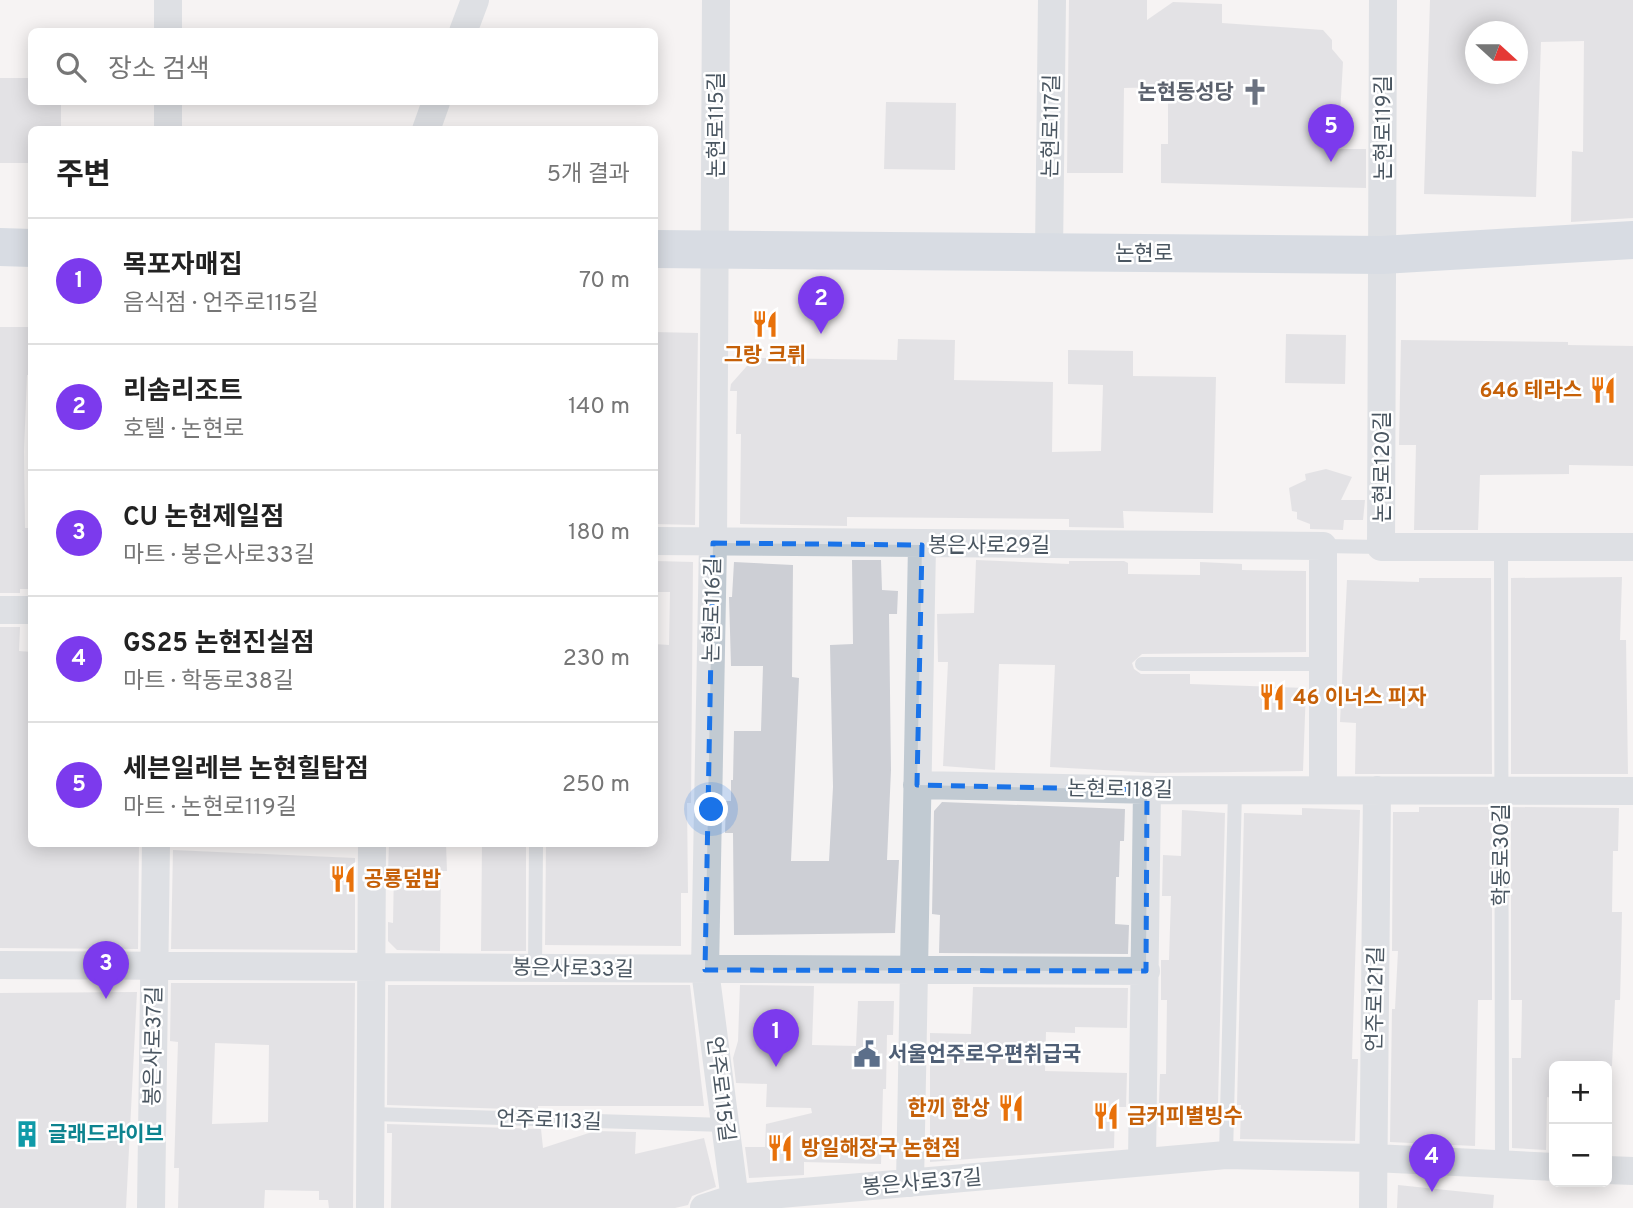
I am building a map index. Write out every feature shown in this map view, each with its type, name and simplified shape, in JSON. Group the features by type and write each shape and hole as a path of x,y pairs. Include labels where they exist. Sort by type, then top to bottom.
{"main road":[{"name":"논현로","path":"658,249 1382,255 1633,240"},
{"path":"0,247 28,248"}],"street":[{"path":"168,0 168,28"},
{"path":"464,28 475,0"},
{"name":"논현로115길","path":"715,250 716,0"},
{"name":"논현로117길","path":"1049,253 1052,0"},
{"name":"논현로119길","path":"1382,255 1383,0"},
{"path":"167,126 168,105"},
{"path":"427,126 435,105"},
{"name":"논현로116길","path":"705,970 715,250"},
{"name":"논현로120길","path":"1381,547 1382,255"},
{"name":"봉은사로29길","path":"658,541 1323,546"},
{"path":"910,1183 922,545"},
{"path":"1323,546 1323,788"},
{"path":"1381,547 1633,547"},
{"path":"0,610 28,610"},
{"name":"논현로118길","path":"917,785 1235,791 1323,788 1633,791"},
{"path":"1142,1161 1147,790"},
{"name":"언주로121길","path":"1373,1208 1377,790"},
{"path":"154,967 156,847"},
{"path":"370,1208 372,847"},
{"name":"봉은사로33길","path":"0,965 915,972 1146,971"},
{"name":"봉은사로37길","path":"151,1208 154,967"},
{"name":"언주로115길","path":"705,970 735,1203"},
{"name":"봉은사로37길","path":"704,1208 910,1183 1226,1155 1374,1158 1549,1167"},
{"path":"1612,1170 1633,1171"}],"lane":[{"name":"논현로120길","path":"1323,546 1381,547"},
{"name":"학동로30길","path":"1501,546 1502,1165"},
{"path":"1142,664 1324,664"},
{"path":"1226,1155 1235,791"},
{"path":"535,968 536,847"},
{"name":"언주로113길","path":"372,1114 725,1125"}],"highlighted area":[{"path":"713,543 922,545 917,785 1147,790 1146,971 705,970"}],"building":[{"path":"1069,0 1147,0 1147,20 1173,2 1222,4 1222,23 1323,30 1332,40 1332,49 1343,62 1338,149 1366,149 1366,188 1161,183 1161,144 1168,144 1168,87 1124,88 1123,173 1067,173"},
{"path":"1430,0 1633,0 1633,218 1571,222 1572,151 1583,152 1584,41 1541,42 1536,197 1424,194"},
{"path":"0,78 28,78 28,105 61,105 61,126 28,126 28,163 0,163"},
{"path":"886,102 956,103 955,170 884,169"},
{"path":"0,327 28,327 24,451 28,589 20,589 20,593 0,593"},
{"path":"658,332 698,333 695,525 658,524"},
{"path":"1286,334 1346,335 1345,384 1285,383"},
{"path":"898,339 955,340 954,380 1053,382 1052,452 1101,451 1103,385 1068,384 1068,350 1133,351 1133,376 1216,377 1213,513 1123,511 1124,528 1069,527 1069,519 847,517 847,526 740,524 741,434 736,434 737,391 730,391 731,384 754,358 897,360"},
{"path":"1401,340 1568,342 1568,345 1633,346 1633,466 1569,465 1569,474 1480,475 1478,530 1414,530 1416,445 1399,445"},
{"path":"1326,469 1352,477 1341,500 1365,500 1363,520 1344,520 1343,530 1310,529 1310,524 1297,519 1297,512 1292,511 1289,488 1306,480 1305,474"},
{"path":"852,560 881,560 882,590 898,591 897,614 889,614 891,770 887,860 899,860 895,933 734,935 733,833 725,833 726,801 731,801 734,731 761,731 763,666 731,666 729,597 732,597 734,562 793,565 792,677 799,678 791,861 829,861 833,787 830,645 853,644"},
{"path":"976,560 1069,564 1069,561 1124,561 1128,563 1128,574 1200,575 1200,562 1242,564 1242,570 1306,571 1306,652 1142,654 1132,663 1134,669 1141,674 1190,674 1190,684 1306,688 1303,771 1156,773 1050,767 1055,665 999,664 995,770 943,766 948,662 938,662 937,614 974,613"},
{"path":"658,561 693,562 691,803 687,803 688,893 681,893 681,946 545,945 546,847 658,847 658,644 669,645 670,592 658,592"},
{"path":"1622,577 1620,640 1626,640 1628,774 1511,774 1511,578"},
{"path":"1419,578 1491,578 1492,774 1355,774 1356,723 1340,722 1347,580 1419,582"},
{"path":"0,627 20,627 19,651 28,652 28,847 139,847 138,949 0,948"},
{"path":"942,802 1125,809 1124,841 1120,841 1119,877 1116,877 1115,924 1129,925 1128,954 939,953 940,915 932,914 934,811"},
{"path":"1419,807 1492,807 1492,1000 1478,1000 1475,1146 1390,1142 1392,1009 1395,1009 1398,951 1392,951 1393,812 1419,812"},
{"path":"1511,807 1619,808 1618,851 1613,851 1612,912 1622,912 1620,1000 1615,1000 1612,1066 1612,1061 1549,1061 1546,1150 1512,1148 1512,1058 1521,1058 1522,1000 1511,1000"},
{"path":"1302,808 1360,810 1352,1059 1358,1059 1355,1141 1240,1139 1241,1105 1237,1105 1244,813 1302,815"},
{"path":"1182,810 1225,813 1218,1104 1159,1103 1160,1074 1166,1074 1167,1000 1161,1000 1161,960 1169,960 1171,896 1162,896 1163,855 1181,856"},
{"path":"389,847 446,847 447,871 441,871 440,951 397,950 388,941 388,922 393,923 394,871 388,871"},
{"path":"482,847 526,847 526,951 481,951"},
{"path":"173,850 355,858 355,950 171,949"},
{"path":"171,983 355,983 353,1208 329,1208 328,1200 319,1200 319,1191 265,1190 264,1208 178,1208 179,1168 174,1168 178,1042 170,1041","holes":["215,1043 269,1045 268,1122 212,1124"]},
{"path":"388,985 690,985 704,1106 538,1106 538,1110 387,1105"},
{"path":"740,985 814,986 812,1045 856,1046 858,1001 894,1001 893,1035 887,1035 881,1164 804,1162 804,1175 749,1178 745,1147 765,1147 766,1124 812,1113 811,1108 766,1107 767,1084 736,1083 733,1058 738,1041"},
{"path":"973,987 1128,988 1127,1028 1075,1027 1075,1033 1046,1032 1045,1071 1127,1073 1126,1107 1115,1107 1114,1148 930,1162 930,1033 971,1034"},
{"path":"137,992 126,1208 0,1208 0,993"},
{"path":"387,1124 541,1129 543,1148 595,1131 636,1132 635,1154 704,1138 716,1187 692,1196 688,1205 675,1208 391,1208 392,1133 387,1133"},
{"path":"1398,1185 1494,1195 1493,1208 1397,1208"}],"place":[{"name":"논현동성당","path":"1255,92"},
{"name":"세븐일레븐 논현힐탑점","path":"1331,162"},
{"name":"그랑 크뤼","path":"765,324"},
{"name":"리솜리조트","path":"821,334"},
{"name":"646 테라스","path":"1603,390"},
{"name":"46 이너스 피자","path":"1272,697"},
{"name":"공룡덮밥","path":"343,879"},
{"name":"CU 논현제일점","path":"106,999"},
{"name":"서울언주로우편취급국","path":"867,1054"},
{"name":"목포자매집","path":"776,1067"},
{"name":"한끼 한상","path":"1011,1108"},
{"name":"금커피별빙수","path":"1106,1116"},
{"name":"글래드라이브","path":"27,1134"},
{"name":"방일해장국 논현점","path":"780,1148"},
{"name":"GS25 논현진실점","path":"1432,1192"}]}
